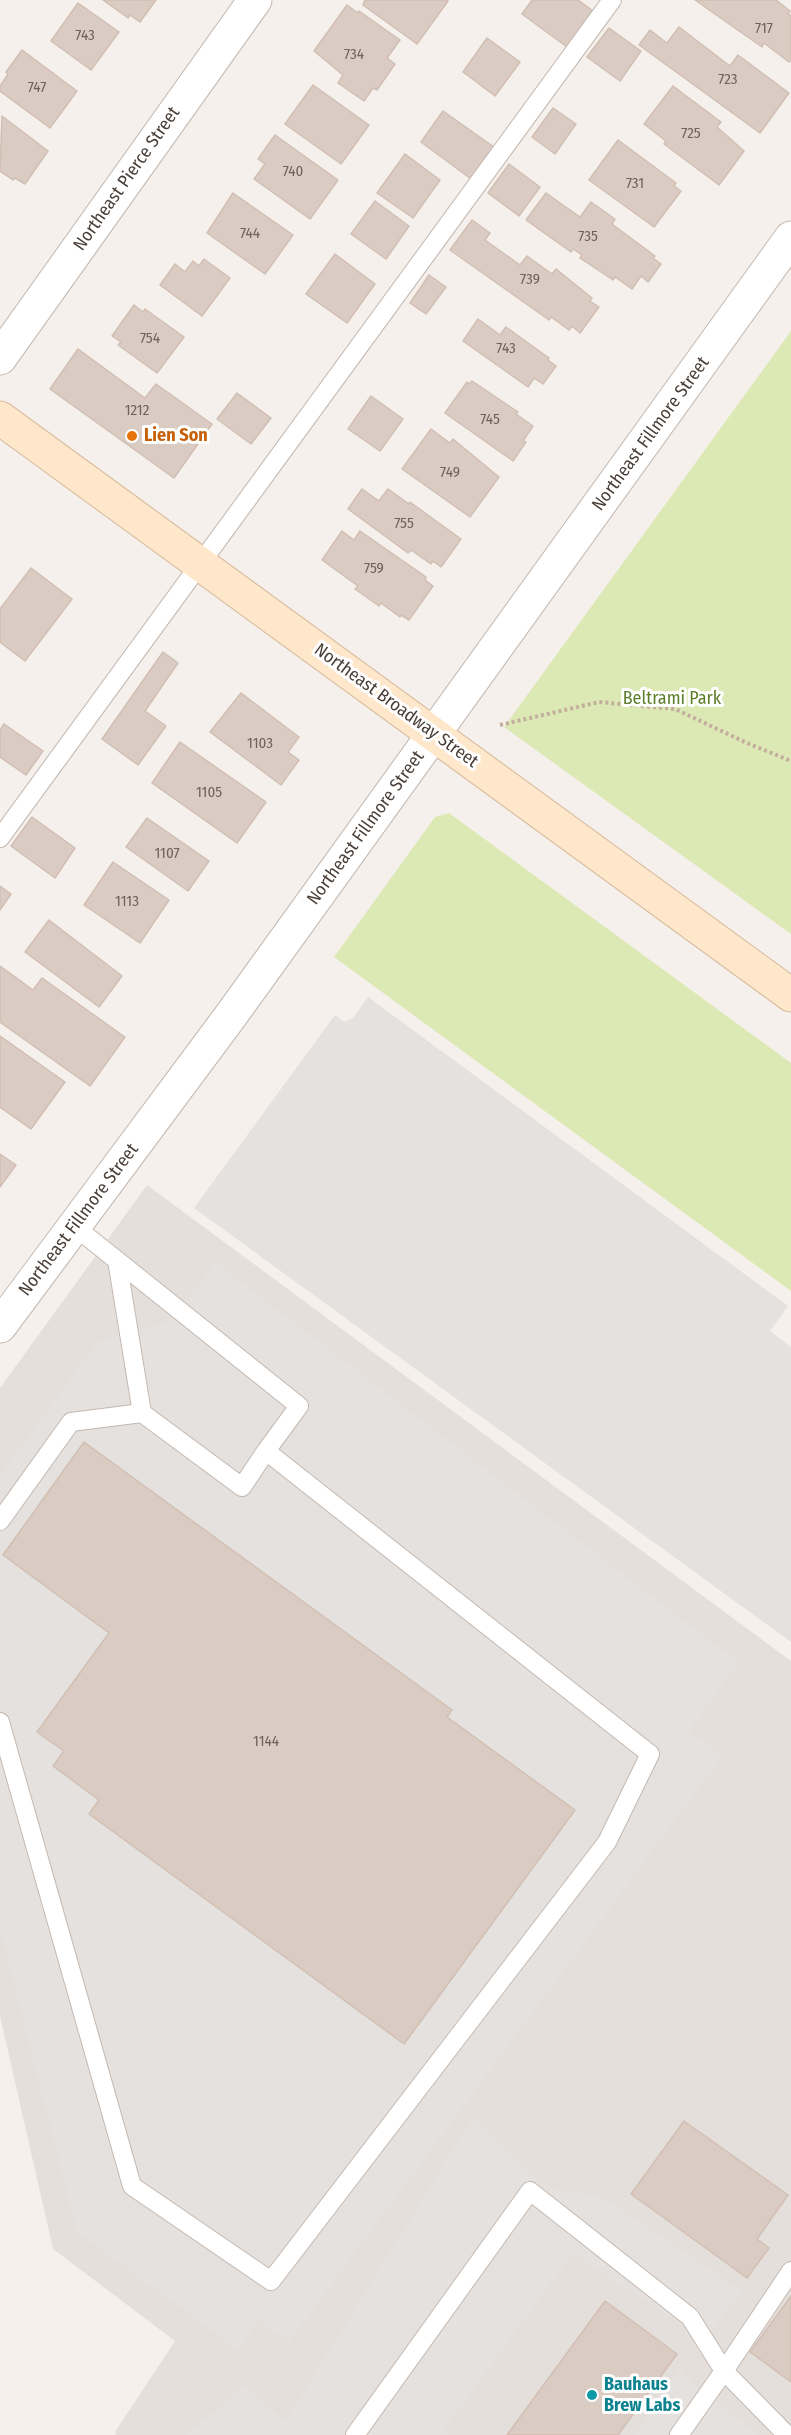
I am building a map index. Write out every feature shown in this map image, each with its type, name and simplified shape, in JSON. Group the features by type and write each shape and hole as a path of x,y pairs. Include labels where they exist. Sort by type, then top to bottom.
{"main road":[{"name":"Northeast Broadway Street","path":"0,418 435,733 791,995"}],"street":[{"name":"Northeast Pierce Street","path":"0,358 255,0"},
{"name":"Northeast Fillmore Street","path":"0,1326 165,1106 791,238"}],"lane":[{"path":"0,838 612,0"},
{"path":"0,1521 71,1422 142,1413 242,1487 299,1406 74,1226"},
{"path":"117,1260 142,1413"},
{"path":"0,1722 132,2186 271,2281 607,1842 650,1754 266,1451"},
{"path":"355,2435 530,2191 690,2317 724,2371 787,2435"},
{"path":"679,2435 791,2271"}],"path":[{"path":"501,726 599,702 675,709 791,761"}],"shaded area":[{"path":"368,997 788,1306 770,1331 791,1347 791,1642 194,1208 335,1015 344,1022 353,1018"},
{"path":"147,1185 791,1661 791,2435 116,2435 115,2432 175,2341 53,2249 0,2016 0,1388"},
{"path":"215,1262 739,1663 689,1731 722,1757 289,2342 259,2320 238,2350 77,2232 0,1929 0,1475 97,1342 173,1320","holes":["85,1442 447,1717 575,1810 404,2044 89,1814 99,1800 53,1766 64,1751 37,1732 109,1633 3,1555"]},
{"path":"473,2117 546,2188 601,2196 743,2292 703,2339 573,2253 444,2430 449,2435 185,2435 245,2386 286,2421"},
{"path":"680,2369 707,2395 759,2435 634,2435"}],"green space":[{"name":"Beltrami Park","path":"791,331 791,934 504,727"},
{"path":"449,813 791,1063 791,1291 334,957 435,817"}],"building":[{"path":"103,0 156,0 140,22 130,15 128,18"},
{"path":"365,0 448,1 417,44 363,5"},
{"path":"532,0 578,0 593,11 567,47 522,14"},
{"path":"695,0 776,0 790,11 788,14 791,16 791,60 789,62 764,43 762,47"},
{"path":"78,3 119,32 91,70 51,41"},
{"path":"347,5 400,40 387,58 395,64 377,90 373,88 364,101 338,83 343,75 314,51"},
{"path":"679,27 730,66 738,55 789,93 760,133 639,45 650,30 667,43"},
{"path":"609,28 641,51 620,81 587,57"},
{"path":"487,38 520,62 495,96 463,72"},
{"path":"22,50 77,91 50,128 0,91 0,86 8,74 6,72"},
{"path":"313,85 369,125 341,164 285,124"},
{"path":"673,86 721,122 717,127 744,151 719,185 664,144 666,141 644,124"},
{"path":"553,108 576,124 555,154 532,137"},
{"path":"443,111 494,147 471,179 421,142"},
{"path":"2,116 48,151 25,184 15,178 13,180 0,171"},
{"path":"275,135 338,180 310,219 254,179 265,164 258,159"},
{"path":"618,140 676,183 674,186 681,191 654,227 589,180"},
{"path":"405,154 440,180 413,218 377,193"},
{"path":"509,164 540,187 519,216 488,193"},
{"path":"233,193 293,235 265,274 207,233"},
{"path":"546,193 580,217 591,202 615,219 612,224 655,256 653,258 661,264 648,282 641,276 632,289 615,277 613,280 580,258 582,255 573,249 571,252 526,220"},
{"path":"375,201 409,226 386,259 351,234"},
{"path":"472,220 490,233 485,240 520,265 527,256 552,274 556,269 592,298 590,301 599,307 580,333 572,326 569,330 551,317 549,320 450,250"},
{"path":"335,254 375,284 347,323 306,294"},
{"path":"204,259 230,278 202,316 160,285 175,264 185,272 193,261 199,266"},
{"path":"429,275 446,287 426,314 410,303"},
{"path":"134,305 143,312 145,309 184,337 157,373 118,345 121,342 112,336"},
{"path":"478,319 500,335 506,327 549,358 548,360 556,366 543,384 534,378 528,387 463,341"},
{"path":"78,349 145,398 156,384 212,424 174,478 50,389"},
{"path":"472,381 518,412 516,414 533,426 523,441 526,442 513,461 445,413 467,382 469,384"},
{"path":"237,393 271,418 251,444 217,419"},
{"path":"371,396 403,419 380,451 348,429"},
{"path":"431,429 450,443 453,439 499,477 470,517 402,469"},
{"path":"362,489 379,501 388,489 461,539 441,567 433,561 431,564 411,550 408,553 348,509"},
{"path":"342,531 354,540 360,531 426,577 425,580 433,586 409,620 401,615 400,617 381,603 379,606 355,589 358,586 322,560"},
{"path":"31,568 72,599 25,661 0,642 0,609"},
{"path":"163,652 178,663 145,711 166,726 138,765 102,739"},
{"path":"241,693 299,737 288,752 299,760 281,785 210,732"},
{"path":"4,724 43,751 26,775 0,757 0,730"},
{"path":"180,742 266,802 237,843 152,783"},
{"path":"32,817 75,848 55,878 11,846"},
{"path":"147,818 209,861 188,891 126,847"},
{"path":"113,862 169,900 140,943 84,905"},
{"path":"0,886 11,894 0,910"},
{"path":"49,920 122,976 99,1007 25,952"},
{"path":"0,966 33,990 42,978 125,1037 90,1086 0,1022"},
{"path":"0,1036 65,1082 31,1129 0,1107"},
{"path":"0,1154 16,1165 0,1187"},
{"path":"84,1442 452,1710 447,1717 575,1810 404,2044 89,1814 99,1800 53,1766 64,1751 37,1732 109,1633 3,1555"},
{"path":"684,2121 788,2195 757,2239 769,2248 747,2278 631,2194"},
{"path":"791,2296 791,2382 750,2352"},
{"name":"Bauhaus Brew Labs","path":"605,2301 677,2354 618,2435 507,2435"}],"place":[{"name":"Lien Son","path":"132,436"},
{"name":"Bauhaus Brew Labs","path":"592,2395"}]}
